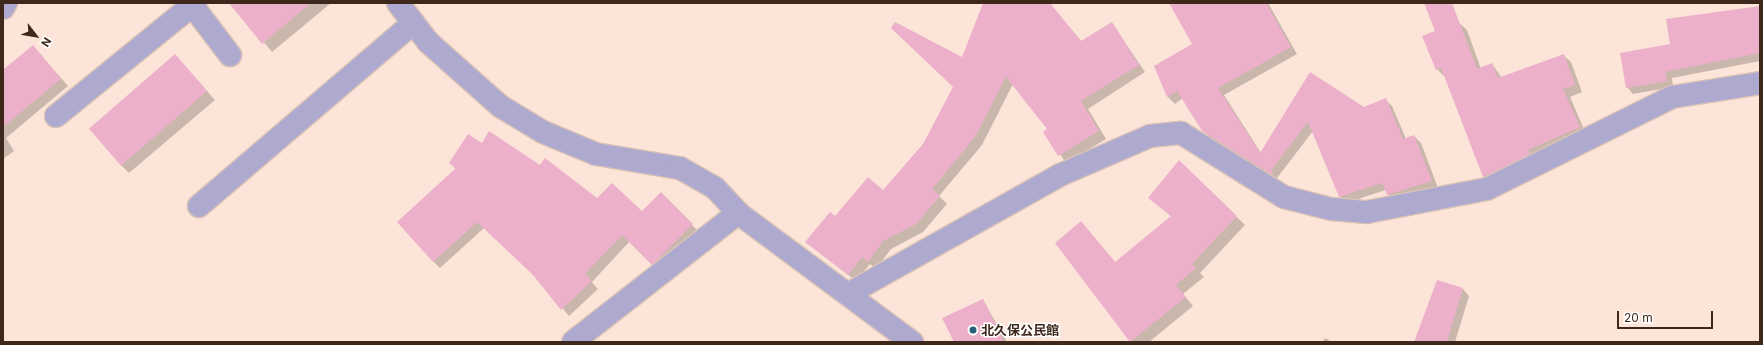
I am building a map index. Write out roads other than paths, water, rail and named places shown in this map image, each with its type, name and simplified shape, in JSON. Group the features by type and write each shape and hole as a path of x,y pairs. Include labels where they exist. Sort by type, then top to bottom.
{"street":[{"path":"3,8 6,3"},
{"path":"398,3 428,42 478,89 543,132 596,154 680,168 715,188 738,213 912,342"},
{"path":"56,116 193,4 230,55"},
{"path":"199,206 413,22"},
{"path":"848,294 1060,175 1150,136 1182,133 1284,197 1332,209 1367,212 1487,189 1672,97 1760,83"},
{"path":"572,342 738,213"}],"place":[{"name":"北久保公民館","path":"973,330"}]}
